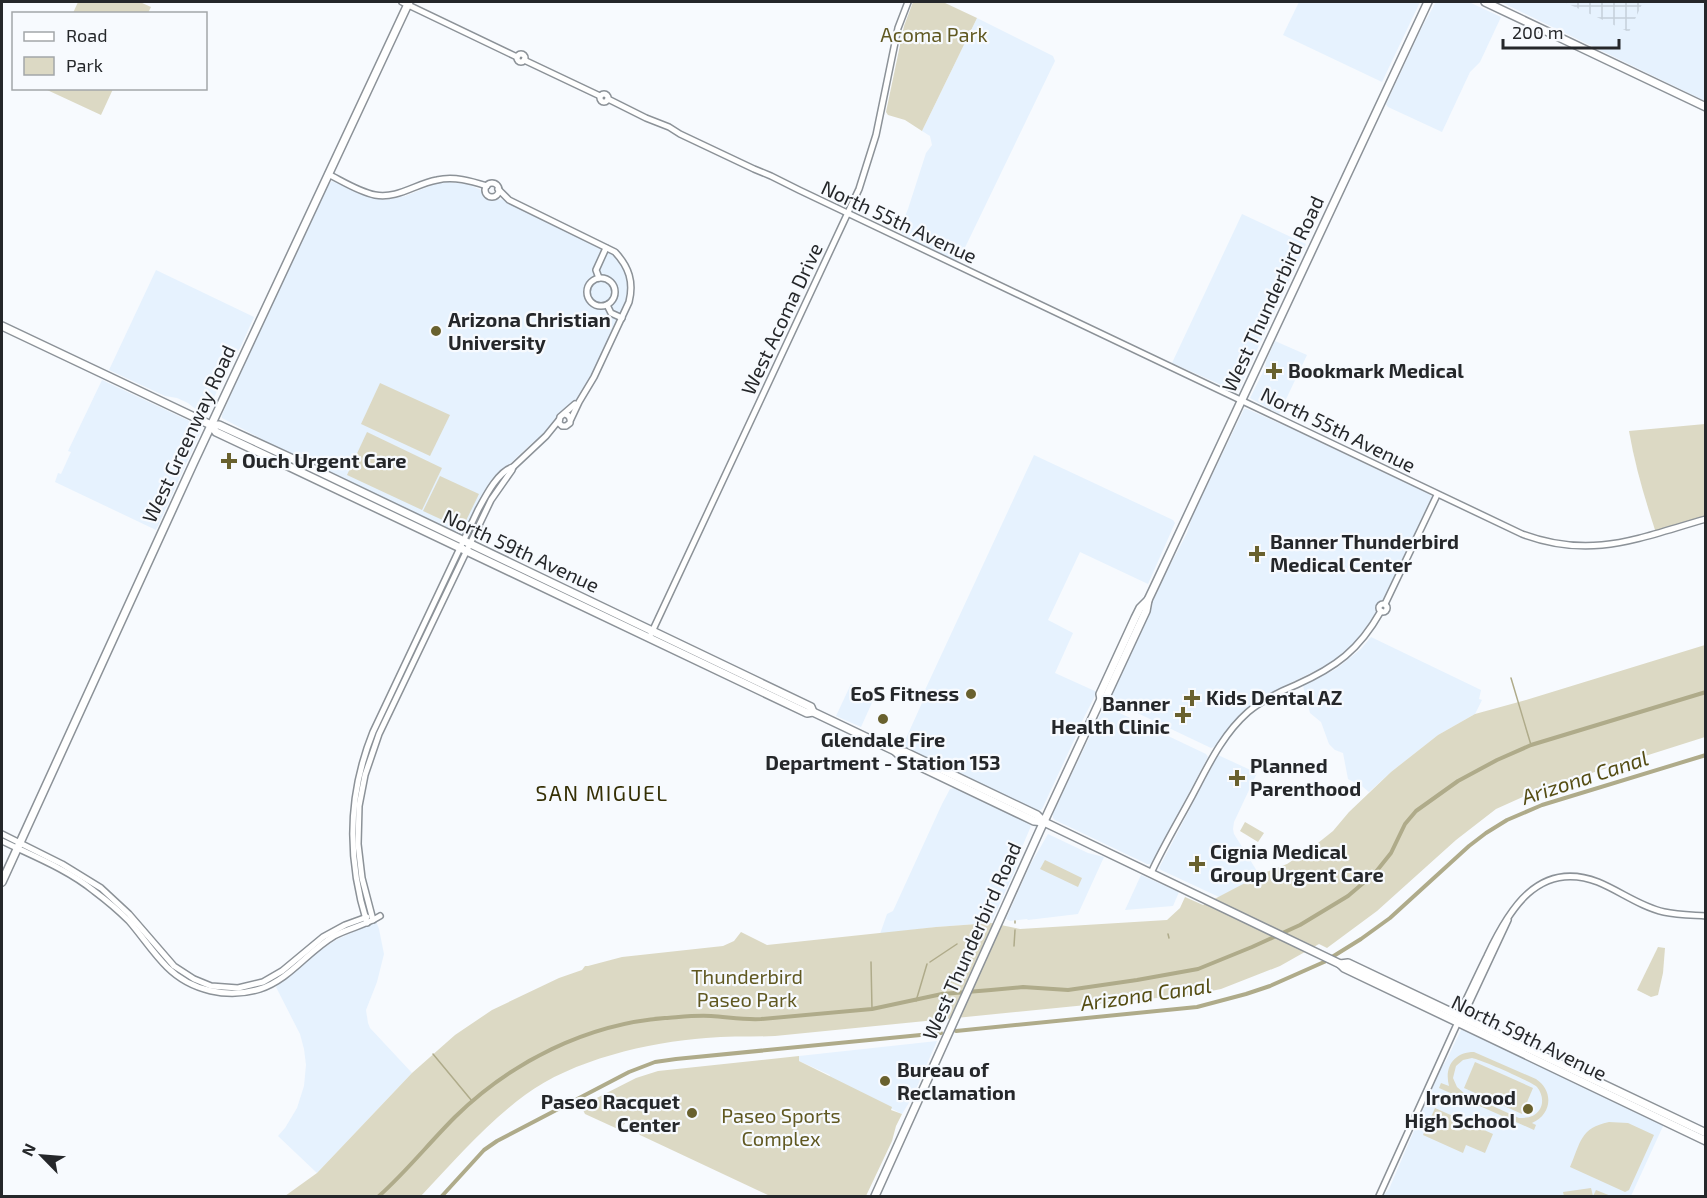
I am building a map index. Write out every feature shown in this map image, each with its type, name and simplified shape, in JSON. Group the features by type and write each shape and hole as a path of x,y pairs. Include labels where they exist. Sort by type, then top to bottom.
{"main road":[{"name":"West Greenway Road","path":"2,882 406,2"},
{"name":"West Thunderbird Road","path":"1101,699 1106,697 1124,659 1146,611 1148,600 1428,2"},
{"path":"1485,2 1706,107"},
{"name":"North 59th Avenue","path":"2,326 211,425 216,432 252,444 651,634 807,713 813,712 895,751 902,758 1034,821 1044,822"},
{"name":"West Thunderbird Road","path":"875,1197 1101,699 1100,694 1140,608 1148,600"},
{"path":"1124,659 1126,646 1135,627 1135,618"},
{"name":"North 59th Avenue","path":"895,751 905,752 1000,797 1037,815 1044,822 1338,962 1344,968 1581,1074 1706,1133"},
{"path":"982,796 997,800 1000,797"},
{"name":"North 59th Avenue","path":"1459,1019 1568,1075 1706,1141"},
{"path":"1568,1075 1581,1074"}],"street":[{"name":"North 55th Avenue","path":"406,2 517,57 522,54 524,60 600,96 605,94 608,99 668,130 771,176 1522,534 1563,545 1605,546 1706,519"},
{"name":"West Acoma Drive","path":"651,634 848,213 870,159 898,28 908,2"},
{"path":"328,174 372,194 382,196 398,194 437,180 459,179 486,188 494,184 509,200"},
{"path":"486,188 488,196 509,200 615,252 626,266 630,276 632,293 594,377 569,424 546,436"},
{"path":"494,197 498,189"},
{"path":"599,278 596,270 606,248"},
{"path":"594,279 609,280 615,289 614,298 607,305 602,307 593,304 587,296 588,286 594,279"},
{"path":"607,305 611,313 622,318"},
{"path":"2,834 18,846 92,889 123,915 170,969 196,986 216,992 242,993 277,982 287,971 326,942 341,932 370,919 356,880 352,833 355,800 362,766 374,732 465,546 491,500 513,467 546,436 561,416 579,402"},
{"path":"565,414 571,419"},
{"path":"559,420 564,426"},
{"path":"1151,873 1215,753 1224,738 1240,720 1263,701 1342,660 1363,639 1381,611 1379,606 1385,604 1437,495"},
{"path":"2,842 18,846"},
{"path":"1379,1197 1459,1019 1481,980 1510,913 1534,887 1564,877 1581,878 1601,883 1662,912 1706,916"}],"shaded area":[{"path":"1299,2 1420,2 1382,82 1283,35"},
{"path":"1436,2 1469,2 1501,17 1480,62 1470,72 1442,132 1386,104"},
{"path":"1501,2 1705,2 1705,101"},
{"path":"1564,2 1643,2 1629,32"},
{"path":"977,18 1053,56 1055,61 959,260 956,261 908,238 899,231 926,153 932,145 930,136 922,131"},
{"name":"Arizona Christian University","path":"332,181 366,196 385,200 405,196 438,183 467,184 481,190 487,197 504,200 609,252 620,261 628,276 626,302 591,379 571,407 498,475 482,497 463,533 439,526 222,418 237,380 328,185"},
{"path":"1242,214 1306,244 1239,389 1235,391 1172,363"},
{"path":"156,270 254,317 205,412 198,411 188,403 165,396 109,370"},
{"path":"1275,341 1307,355 1279,414 1250,398"},
{"path":"102,380 198,425 201,429 156,530 55,482 58,473 61,474 71,452 68,451"},
{"name":"Banner Thunderbird Medical Center","path":"1244,409 1290,428 1432,497 1376,614 1354,643 1329,664 1253,704 1233,722 1211,748 1110,700 1108,697"},
{"path":"1034,455 1173,520 1175,523 1148,584 1080,552 1048,620 1073,633 1055,673 1097,692 1042,809 1038,811 905,749 903,745 926,694 925,690"},
{"path":"1371,637 1481,690 1479,699 1482,700 1475,714 1438,735 1369,792 1348,779 1343,753 1335,750 1329,744 1321,722 1310,713 1303,686 1336,669 1361,649"},
{"path":"851,684 875,696 861,727 836,716"},
{"path":"1104,707 1206,754 1208,757 1151,864 1053,818 1053,813"},
{"path":"1218,755 1257,773 1234,822 1233,829 1260,876 1219,897 1159,868"},
{"path":"954,788 1031,826 1017,859 1016,868 991,923 880,934 887,914 893,911 942,804 950,789"},
{"path":"1048,834 1088,853 1104,857 1078,914 1010,921 1006,919 1030,865"},
{"path":"1141,875 1179,892 1173,906 1125,910"},
{"path":"376,921 384,954 377,982 366,1010 368,1023 370,1028 412,1073 317,1173 278,1136 297,1108 304,1086 306,1065 300,1034 276,987 318,950"},
{"name":"Ironwood High School","path":"1462,1028 1664,1124 1631,1196 1383,1196 1389,1189 1441,1068"},
{"path":"937,1041 913,1096 902,1114 799,1061 799,1056"}],"green space":[{"path":"78,2 140,2 151,7 148,12 73,12"},
{"name":"Acoma Park","path":"913,2 943,2 977,18 922,131 886,112 904,26"},
{"path":"47,90 113,90 101,115"},
{"path":"380,383 450,415 430,456 361,424"},
{"path":"1705,424 1705,519 1656,533 1634,457 1629,431"},
{"path":"367,432 442,468 422,510 347,475"},
{"path":"440,476 479,494 462,529 423,511"},
{"name":"Thunderbird Paseo Park","path":"1705,645 1705,737 1538,790 1496,809 1456,840 1377,911 1327,948 1319,944 1280,966 1221,989 1197,994 775,1036 684,1040 636,1049 565,1072 525,1095 484,1130 421,1196 285,1196 317,1173 412,1073 455,1035 492,1010 559,978 582,970 585,966 622,957 723,946 734,941 741,932 767,945 991,923 1020,929 1167,920 1180,908 1185,897 1203,905 1264,873 1287,864 1313,847 1333,831 1349,812 1391,772 1438,735 1475,714"},
{"path":"1245,822 1264,833 1258,842 1240,831"},
{"path":"1045,860 1082,878 1078,887 1040,869"},
{"path":"1658,947 1665,948 1663,973 1658,995 1651,997 1637,990"},
{"path":"1474,1052 1536,1079 1542,1084 1548,1096 1547,1108 1539,1119 1532,1123 1536,1125 1534,1130 1439,1088 1441,1083 1449,1086 1449,1067 1456,1058","holes":["1472,1058 1495,1066 1537,1087 1542,1101 1538,1112 1525,1118 1519,1118 1464,1093 1457,1087 1453,1078 1456,1066 1463,1060"]},
{"name":"Paseo Sports Complex","path":"799,1056 799,1061 902,1114 866,1196 770,1196 640,1135 632,1123 625,1123 620,1130 585,1114 581,1106 636,1078 658,1071"},
{"path":"1475,1062 1533,1088 1522,1114 1464,1088"},
{"path":"1435,1108 1493,1134 1485,1153 1466,1145 1463,1153 1423,1135"},
{"path":"1609,1122 1628,1123 1654,1135 1629,1190 1625,1192 1570,1167 1587,1132"},
{"path":"1591,1188 1593,1196 1564,1196 1563,1192"},
{"path":"1596,1190 1611,1196 1593,1196"}],"waterway":[{"path":"1511,678 1531,745"},
{"path":"379,1196 455,1117 500,1079 552,1049 607,1028 665,1018 705,1016 761,1019 872,1009 942,994 1023,987 1068,990 1198,969 1300,925 1348,896 1375,873 1391,853 1405,824 1416,811 1458,781 1531,745 1706,692"},
{"name":"Arizona Canal","path":"956,1031 1197,1007 1270,986 1324,962 1361,939 1390,918 1469,846 1507,820 1542,805 1706,755"},
{"path":"1014,946 1015,930"},
{"path":"1168,934 1169,938"},
{"path":"930,962 957,944"},
{"path":"871,962 872,1009"},
{"path":"916,1001 927,964"},
{"path":"442,1196 484,1150 497,1141 629,1072 655,1062 941,1033"},
{"path":"433,1054 472,1101"}],"place":[{"name":"Arizona Christian University","path":"436,331"},
{"name":"Bookmark Medical","path":"1274,371"},
{"name":"Ouch Urgent Care","path":"229,461"},
{"name":"Banner Thunderbird Medical Center","path":"1257,554"},
{"name":"EoS Fitness","path":"971,694"},
{"name":"Kids Dental AZ","path":"1192,698"},
{"name":"Banner Health Clinic","path":"1183,715"},
{"name":"Glendale Fire Department - Station 153","path":"883,719"},
{"name":"Planned Parenthood","path":"1237,778"},
{"name":"Cignia Medical Group Urgent Care","path":"1197,864"},
{"name":"Bureau of Reclamation","path":"885,1081"},
{"name":"Ironwood High School","path":"1528,1109"},
{"name":"Paseo Racquet Center","path":"692,1113"}],"district":[{"name":"SAN MIGUEL","path":"602,794"}]}
